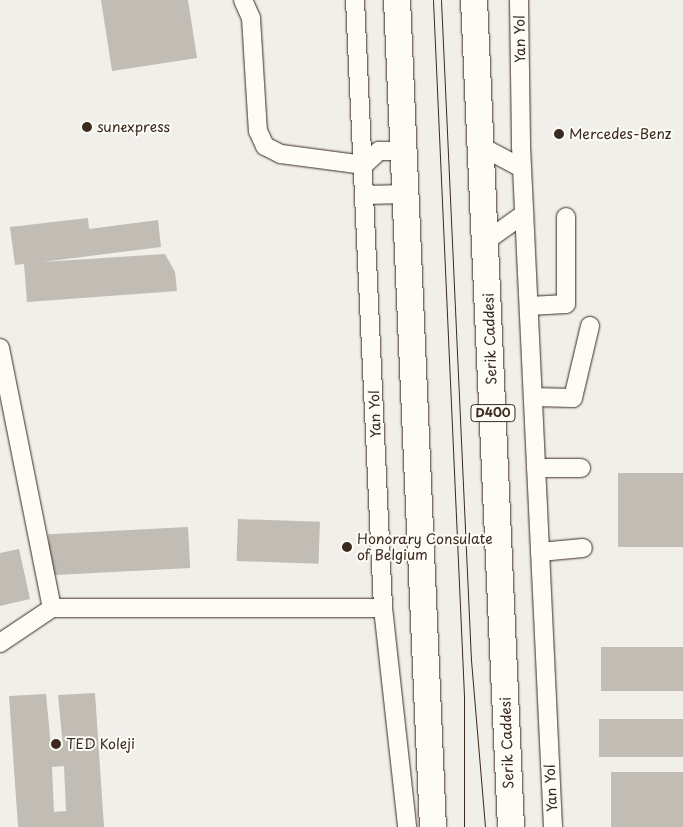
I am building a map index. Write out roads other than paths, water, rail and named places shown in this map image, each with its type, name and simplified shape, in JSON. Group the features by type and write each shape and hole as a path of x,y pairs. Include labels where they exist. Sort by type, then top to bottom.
{"highway":[{"path":"396,0 433,827"},
{"name":"Serik Caddesi","path":"474,0 511,827"}],"street":[{"path":"243,0 251,18 258,130 262,142 275,153 364,165 379,150 403,151"},
{"name":"Yan Yol","path":"355,0 383,608 408,827"},
{"name":"Yan Yol","path":"520,0 522,168 553,827"},
{"path":"482,147 522,168"},
{"path":"365,195 406,194"},
{"path":"486,241 524,214"},
{"path":"529,306 566,304 566,217"},
{"path":"533,397 573,398 590,326"},
{"path":"0,348 52,608"},
{"path":"536,468 582,468"},
{"path":"540,552 583,548"},
{"path":"0,642 52,608 383,608"}],"tram line":[{"path":"433,0 464,697 464,827"},
{"path":"441,0 471,660 485,827"}],"place":[{"name":"sunexpress","path":"87,127"},
{"name":"Mercedes-Benz","path":"559,134"},
{"name":"Honorary Consulate of Belgium","path":"347,547"},
{"name":"TED Koleji","path":"56,744"}]}
